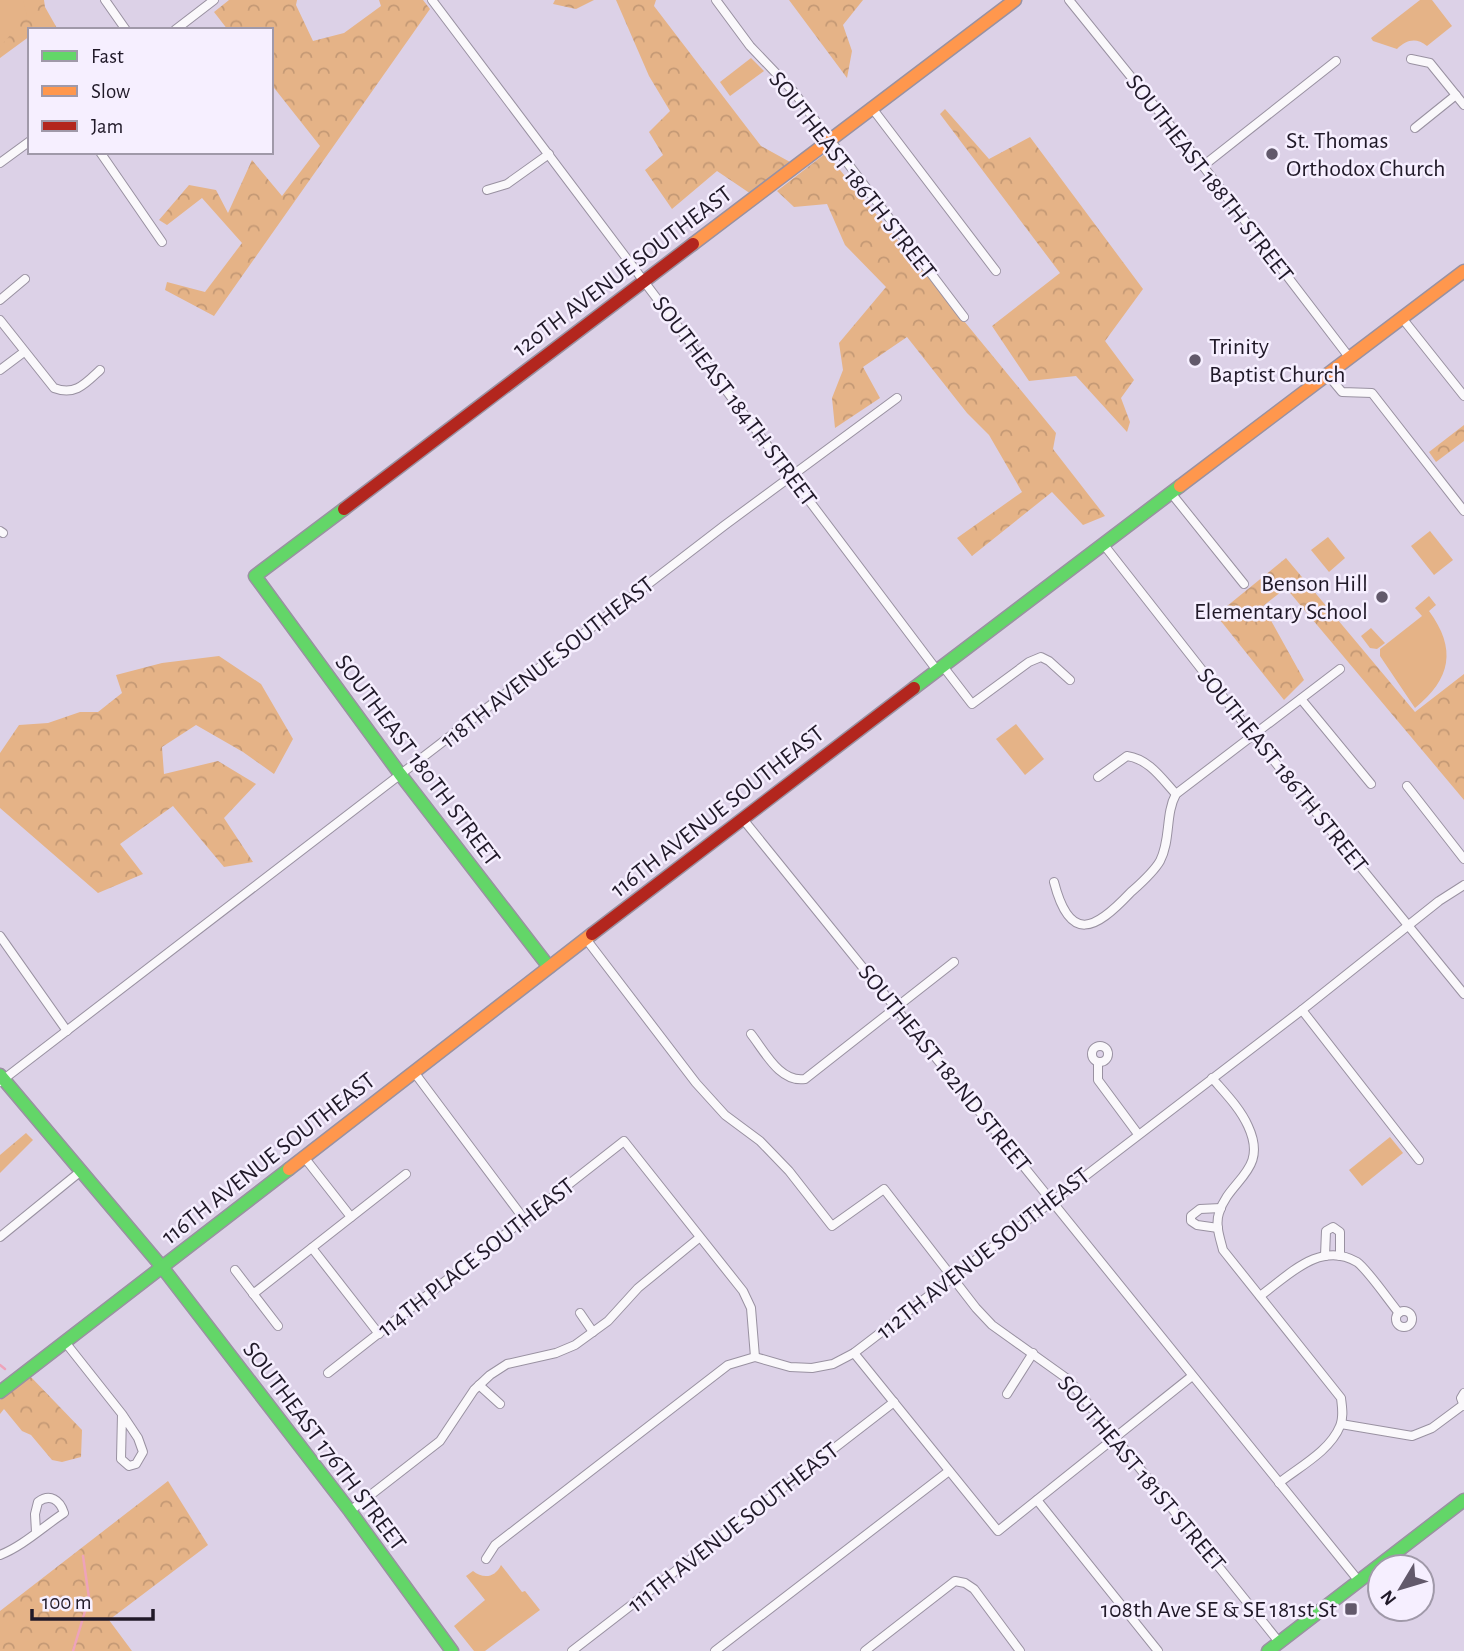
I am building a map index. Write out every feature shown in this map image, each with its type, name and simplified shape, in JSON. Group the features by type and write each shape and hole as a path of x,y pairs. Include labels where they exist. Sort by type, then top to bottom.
{"street":[{"path":"105,0 125,28"},
{"path":"179,28 214,0"},
{"name":"SOUTHEAST 184TH STREET","path":"432,0 791,476 939,667 972,704 1029,662 1041,657 1070,680"},
{"name":"SOUTHEAST 186TH STREET","path":"716,0 750,46 793,90 964,317"},
{"name":"120TH AVENUE SOUTHEAST","path":"255,576 1016,0"},
{"name":"SOUTHEAST 188TH STREET","path":"1069,0 1203,166 1349,357"},
{"path":"1412,59 1430,63 1464,105"},
{"path":"1203,166 1336,61"},
{"path":"1415,128 1456,95"},
{"path":"872,108 996,271"},
{"path":"0,163 28,142"},
{"path":"101,154 162,242"},
{"path":"487,190 507,184 549,154"},
{"name":"116TH AVENUE SOUTHEAST","path":"0,1392 741,818 1464,271"},
{"path":"0,300 25,279"},
{"path":"1402,318 1464,396"},
{"path":"0,320 54,388 64,392 73,391 100,370"},
{"path":"0,370 24,352"},
{"path":"1327,374 1342,392 1373,393 1464,510"},
{"name":"118TH AVENUE SOUTHEAST","path":"1,1079 897,398"},
{"path":"1171,494 1244,584"},
{"name":"SOUTHEAST 186TH STREET","path":"1104,545 1253,735 1464,994"},
{"name":"SOUTHEAST 180TH STREET","path":"255,576 400,774 549,967"},
{"path":"1054,882 1059,904 1074,920 1090,925 1102,920 1158,865 1164,851 1171,803 1177,794 1340,669"},
{"path":"1301,699 1371,783"},
{"path":"1098,777 1127,756 1137,758 1146,763 1177,794"},
{"path":"1406,786 1464,859"},
{"name":"SOUTHEAST 182ND STREET","path":"741,818 1358,1580"},
{"name":"112TH AVENUE SOUTHEAST","path":"755,1357 790,1367 812,1368 833,1364 854,1353 1302,1010 1439,901 1464,885"},
{"path":"0,936 67,1031"},
{"name":"SOUTHEAST 181ST STREET","path":"586,939 696,1083 725,1115 760,1141 789,1171 832,1226 884,1189 992,1325 1069,1380 1279,1642"},
{"path":"751,1034 784,1075 799,1080 805,1079 954,962"},
{"path":"1302,1010 1419,1160"},
{"path":"1098,1062 1098,1080 1138,1134"},
{"path":"414,1072 524,1219"},
{"path":"1212,1078 1242,1115 1250,1129 1253,1147 1253,1161 1247,1173 1226,1198 1218,1214 1223,1250 1341,1398 1341,1424 1325,1447 1279,1483"},
{"name":"SOUTHEAST 176TH STREET","path":"1,1079 162,1267 350,1511 452,1651"},
{"name":"114TH PLACE SOUTHEAST","path":"328,1373 624,1141 699,1238"},
{"path":"304,1157 351,1217"},
{"path":"0,1237 81,1171"},
{"path":"253,1294 406,1174"},
{"path":"1218,1228 1198,1225 1191,1221 1191,1216 1199,1209 1221,1208"},
{"path":"1327,1256 1326,1231 1333,1227 1340,1231 1340,1256"},
{"path":"350,1511 440,1441 461,1407 479,1385 507,1364 556,1353 575,1345 608,1321 638,1288 699,1238 743,1291 751,1308 755,1357 728,1365 712,1377 495,1545 486,1559"},
{"path":"312,1248 379,1334"},
{"path":"1261,1296 1316,1257 1340,1256 1358,1263 1399,1313"},
{"path":"235,1270 278,1326"},
{"path":"580,1312 593,1332"},
{"path":"65,1342 122,1414 138,1438 143,1451 136,1464 129,1466 121,1458 122,1414"},
{"path":"854,1353 998,1531 1192,1376"},
{"path":"1007,1394 1033,1353"},
{"path":"479,1385 500,1404"},
{"path":"1341,1424 1412,1436 1432,1429 1464,1405 1461,1398 1464,1393"},
{"name":"111TH AVENUE SOUTHEAST","path":"572,1651 894,1402"},
{"path":"715,1651 949,1471"},
{"path":"0,1555 36,1532 64,1513 61,1504 54,1498 43,1498 38,1502 35,1514 36,1532"},
{"path":"1037,1500 1158,1651"},
{"path":"1268,1651 1464,1500"},
{"path":"865,1651 956,1581 974,1589 1020,1651"}],"green space":[{"path":"0,0 44,0 57,28 28,28 28,37 0,58"},
{"path":"0,0 23,0 27,15 0,47"},
{"path":"229,0 297,0 296,5 313,41 344,33 381,6 379,0 423,0 430,9 214,316 165,290 167,282 205,292 242,243 202,198 167,225 159,220 189,185 216,190 228,213 252,160 282,196 320,146 273,87 273,28 226,28 214,12"},
{"path":"555,0 594,0 576,9 553,4"},
{"path":"616,0 656,0 654,6 761,146 790,162 751,194 717,171 672,209 645,170 663,155 649,132 670,111 649,76"},
{"path":"789,0 863,0 843,25 852,51 847,78"},
{"path":"1420,0 1432,0 1452,26 1427,46 1419,41 1411,41 1397,49 1373,41 1371,38"},
{"path":"751,58 764,71 730,96 720,82"},
{"path":"945,109 989,159 1030,137 1143,289 1105,341 1134,380 1121,398 1130,422 1127,432 1076,376 1029,381 992,326 1060,273 940,114"},
{"path":"826,153 1056,433 1053,449 1105,516 1083,525 1052,492 972,556 957,538 1022,492 989,435 967,413 907,337 863,367 880,398 835,428 832,398 843,370 839,343 886,287 845,245 827,204 794,207 777,191"},
{"path":"1464,425 1464,441 1436,462 1429,452"},
{"path":"1430,531 1453,560 1434,575 1411,546"},
{"path":"1328,537 1345,558 1329,572 1311,550"},
{"path":"1286,558 1415,712 1464,674 1464,800 1286,588 1263,606 1304,680 1284,700 1216,615"},
{"path":"1429,596 1436,605 1429,611 1444,638 1446,663 1436,686 1415,708 1380,656 1380,649 1422,616 1415,608"},
{"path":"1371,628 1385,643 1377,649 1370,648 1361,636"},
{"path":"219,656 261,684 293,739 274,774 243,752 196,725 162,747 164,774 218,761 256,784 224,818 253,862 224,867 173,806 120,844 143,874 98,893 0,808 0,753 19,725 48,723 80,712 98,712 122,693 116,675 162,663"},
{"path":"1016,724 1044,759 1025,775 996,739"},
{"path":"26,1133 33,1140 0,1173 0,1155"},
{"path":"1390,1137 1403,1153 1362,1186 1349,1170"},
{"path":"29,1375 82,1430 81,1457 62,1462 52,1460 4,1409 0,1414 0,1400"},
{"path":"168,1481 208,1545 109,1620 132,1651 0,1651 0,1611"},
{"path":"501,1565 540,1610 485,1651 474,1651 454,1626 485,1600 466,1576 473,1571 488,1576 495,1573"}],"waterway":[{"path":"0,1365 5,1369"},
{"path":"73,1651 89,1598 83,1556"}],"traffic: fast":[{"path":"914,688 1180,486"},
{"path":"344,509 255,576 400,774 549,967"},
{"path":"0,1075 162,1267 350,1511 452,1651"},
{"path":"0,1392 289,1169"},
{"path":"1268,1651 1464,1500"}],"traffic: slow":[{"path":"693,244 1015,0"},
{"path":"1180,486 1464,271"},
{"path":"289,1169 592,934"}],"traffic: jam":[{"path":"344,509 693,244"},
{"path":"592,934 914,688"}],"place":[{"name":"St. Thomas Orthodox Church","path":"1272,154"},
{"name":"Trinity Baptist Church","path":"1195,360"},
{"name":"Benson Hill Elementary School","path":"1382,597"},
{"name":"108th Ave SE & SE 181st St","path":"1351,1609"}]}
